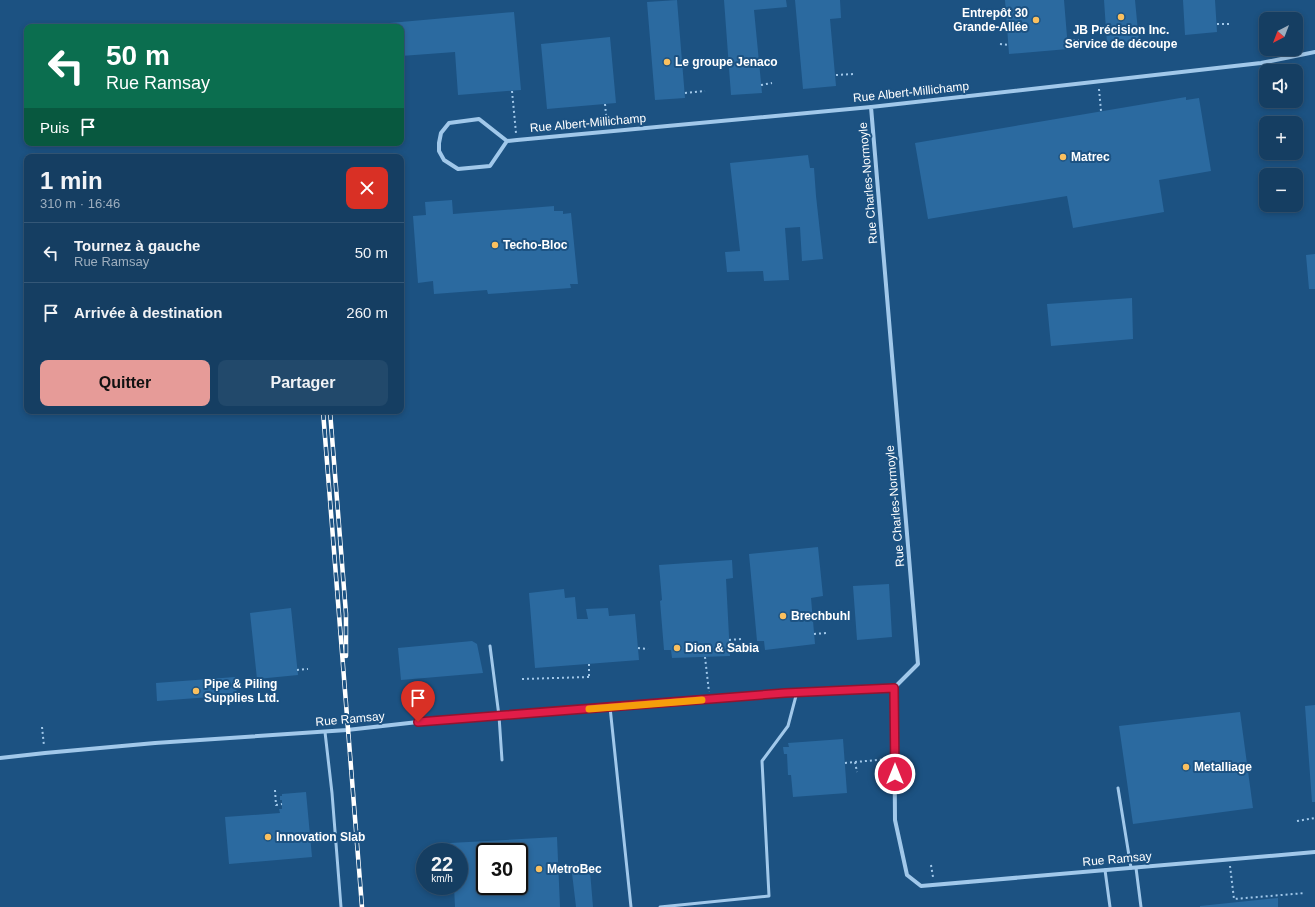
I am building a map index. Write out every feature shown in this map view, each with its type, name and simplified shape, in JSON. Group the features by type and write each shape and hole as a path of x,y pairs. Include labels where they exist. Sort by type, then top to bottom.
{"street":[{"name":"Rue Albert-Millichamp","path":"507,141 871,107 1261,63 1315,52"},
{"name":"Rue Charles-Normoyle","path":"871,107 918,664 894,688"},
{"path":"479,119 507,141 490,166 458,169 444,160 439,151 441,133 450,123 479,119"},
{"name":"Rue Ramsay","path":"0,758 155,743 325,732 418,722 797,692 894,688"},
{"path":"894,688 894,758"},
{"name":"Rue Ramsay","path":"894,758 895,820 907,875 921,886 1315,852"}],"lane":[{"path":"490,646 499,716 502,760"},
{"path":"660,907 769,896 762,761 788,726 797,692"},
{"path":"610,707 631,907"},
{"path":"325,732 332,793 341,907"},
{"path":"1118,788 1141,907"},
{"path":"1105,870 1110,907"}],"path":[{"path":"965,17 998,16"},
{"path":"1217,24 1231,24"},
{"path":"1138,33 1151,33"},
{"path":"1068,41 1079,40"},
{"path":"1000,44 1009,45"},
{"path":"836,75 854,74"},
{"path":"1098,81 1101,111"},
{"path":"761,85 772,83"},
{"path":"512,90 517,140"},
{"path":"684,93 705,91"},
{"path":"605,104 608,132"},
{"path":"814,634 827,633"},
{"path":"729,640 741,639"},
{"path":"638,648 648,648"},
{"path":"705,657 710,699"},
{"path":"522,679 589,678 589,664"},
{"path":"297,670 308,669"},
{"path":"236,688 245,687"},
{"path":"42,727 45,753"},
{"path":"845,763 894,758"},
{"path":"855,762 856,772"},
{"path":"275,790 276,805 282,804"},
{"path":"1297,821 1315,818"},
{"path":"1229,860 1234,902"},
{"path":"931,865 934,885"},
{"path":"1234,899 1305,893"}],"building":[{"name":"Le groupe Jenaco","path":"677,0 685,98 655,100 647,2"},
{"path":"724,0 786,0 787,7 754,10 762,93 731,95"},
{"path":"795,0 840,0 841,18 830,19 836,86 803,89"},
{"name":"Entrepôt 30 Grande-Allée","path":"1005,0 1064,0 1068,49 1009,54"},
{"name":"JB Précision Inc. Service de découpe","path":"1104,0 1135,0 1139,42 1107,44"},
{"path":"1183,0 1215,0 1217,32 1185,35"},
{"path":"514,12 521,90 458,95 455,52 404,56 404,24 379,24"},
{"path":"610,37 616,103 547,109 541,44"},
{"name":"Matrec","path":"1186,97 1186,100 1199,98 1211,171 1159,180 1164,212 1073,228 1067,196 928,219 915,143"},
{"path":"808,155 810,168 814,168 823,259 802,261 800,227 785,228 789,280 764,281 763,271 727,272 725,252 740,251 730,163"},
{"name":"Techo-Bloc","path":"452,200 453,214 554,206 554,211 563,211 563,214 571,213 578,284 570,284 571,288 488,294 487,290 434,294 433,281 418,283 413,216 426,215 425,202"},
{"path":"1315,254 1315,289 1309,289 1306,255"},
{"path":"1132,298 1133,339 1051,346 1047,304"},
{"name":"Brechbuhl","path":"818,547 823,596 811,598 815,644 765,650 764,641 757,641 749,554"},
{"path":"732,560 733,578 726,579 730,656 672,658 671,650 664,650 659,565"},
{"path":"889,584 892,637 857,640 853,586"},
{"path":"564,589 565,598 575,597 577,619 588,619 586,609 608,608 609,616 635,614 639,660 535,668 529,593"},
{"path":"291,608 298,675 257,679 250,613"},
{"path":"472,641 477,644 483,673 401,680 398,648"},
{"name":"Pipe & Piling Supplies Ltd.","path":"235,677 237,695 157,701 156,683"},
{"path":"1315,705 1315,802 1312,802 1305,706"},
{"name":"Metalliage","path":"1240,712 1253,808 1133,824 1119,726"},
{"path":"843,739 847,793 793,797 791,775 788,775 787,754 784,754 783,747 789,747 788,743"},
{"name":"Innovation Slab","path":"306,792 312,857 229,864 225,817 280,813 279,809 282,809 282,800 280,800 280,796 282,796 282,794"},
{"name":"MetroBec","path":"557,837 560,907 455,907 454,895 468,895 468,843 450,843"},
{"path":"590,871 593,907 576,907 572,873"},
{"path":"1278,898 1278,907 1200,907 1200,906"}],"railway":[{"path":"323,414 362,907"},
{"path":"330,414 346,614 346,656"}],"slow traffic":[{"path":"589,709 702,700"}],"place":[{"name":"JB Précision Inc. Service de découpe","path":"1121,17"},
{"name":"Entrepôt 30 Grande-Allée","path":"1036,20"},
{"name":"Le groupe Jenaco","path":"667,62"},
{"name":"Matrec","path":"1063,157"},
{"name":"Techo-Bloc","path":"495,245"},
{"name":"Brechbuhl","path":"783,616"},
{"name":"Dion & Sabia","path":"677,648"},
{"name":"Pipe & Piling Supplies Ltd.","path":"196,691"},
{"name":"Metalliage","path":"1186,767"},
{"name":"Innovation Slab","path":"268,837"},
{"name":"MetroBec","path":"539,869"}],"route":[{"path":"418,722 785,693 894,688 895,774"}]}
